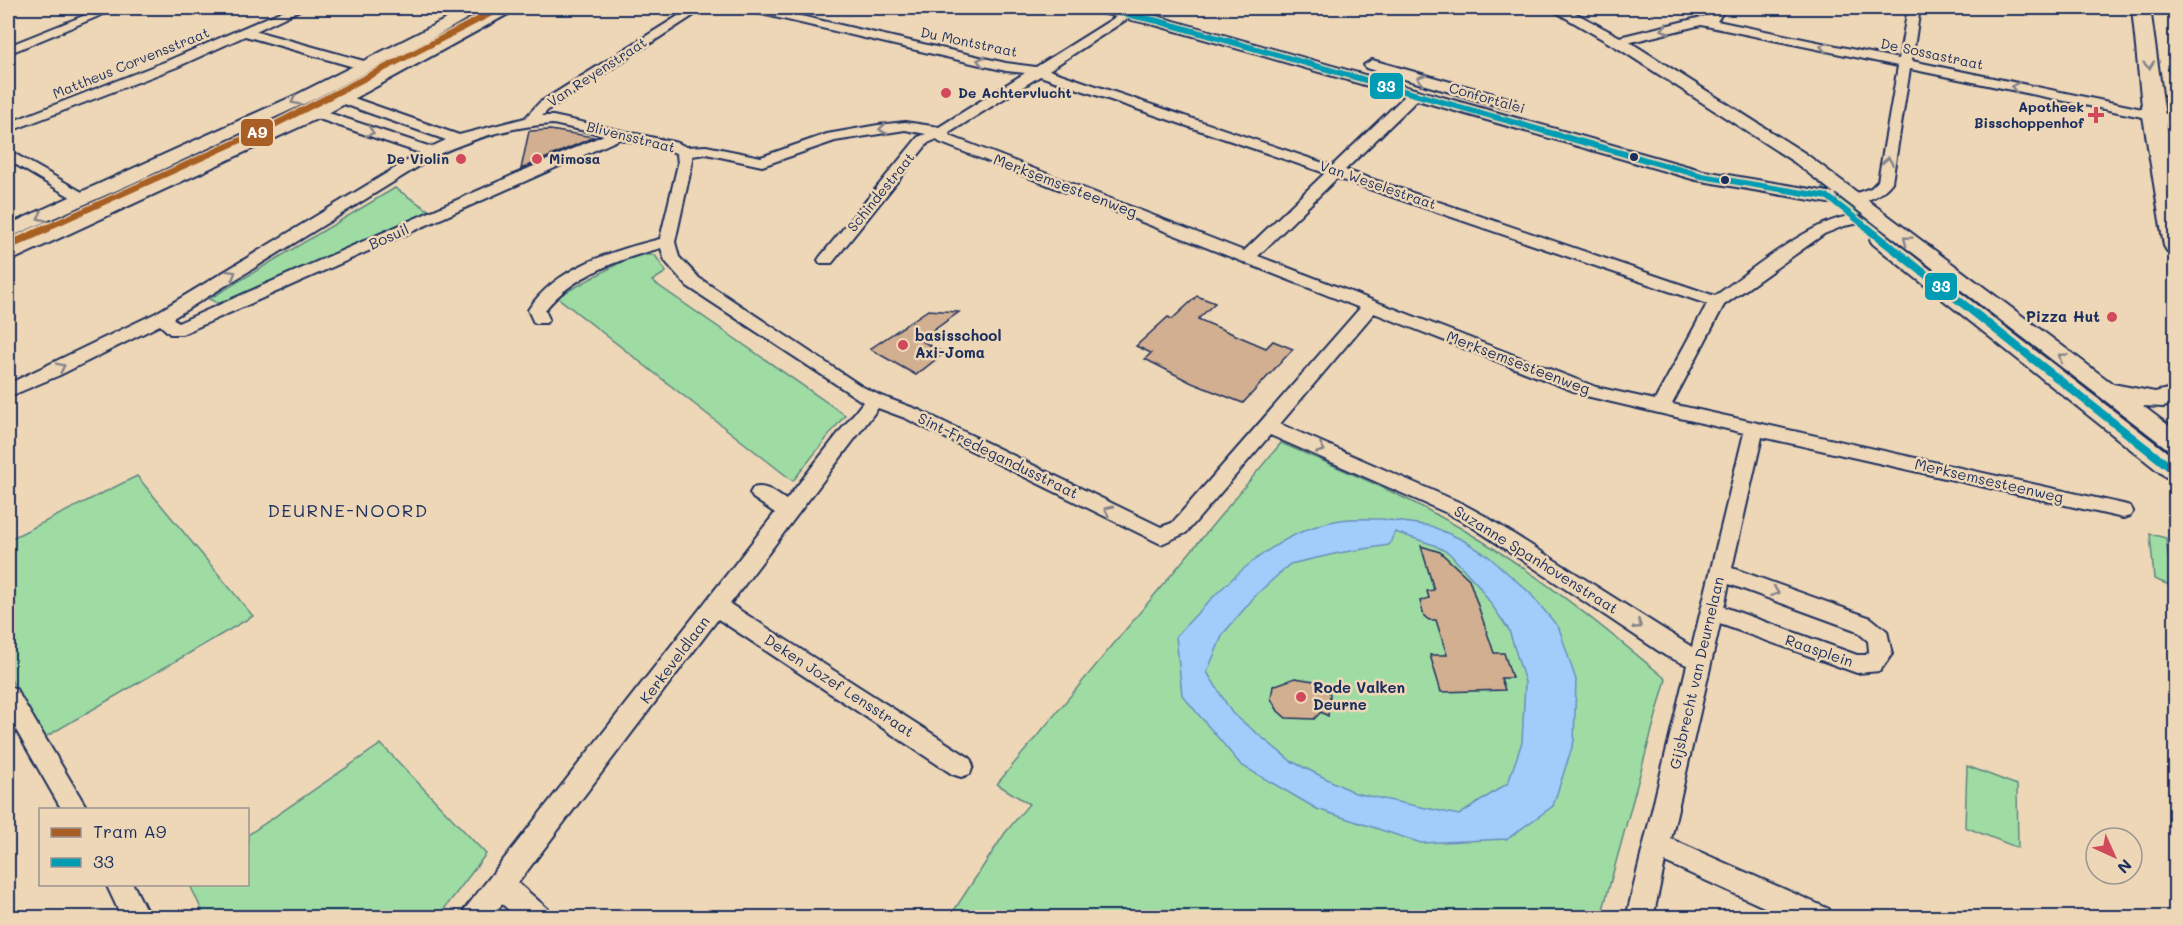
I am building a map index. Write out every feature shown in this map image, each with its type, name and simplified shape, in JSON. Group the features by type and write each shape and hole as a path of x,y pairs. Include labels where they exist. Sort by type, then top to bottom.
{"main road":[{"path":"2141,8 2154,116 2175,246"}],"street":[{"path":"8,50 112,8"},
{"name":"Mattheus Corvensstraat","path":"8,128 171,64 298,8"},
{"path":"8,232 223,136 478,8"},
{"path":"8,256 315,113 512,8"},
{"name":"Van Reyenstraat","path":"459,140 530,121 544,105 699,8"},
{"name":"Du Montstraat","path":"753,8 1006,67 1039,71"},
{"name":"Confortalei","path":"1097,8 1133,11 1414,95 1702,177 1729,175 1809,181"},
{"name":"Confortalei","path":"1165,8 1450,87 1729,175 1831,191"},
{"path":"1556,8 1623,40 1800,158 1831,191 2010,343 2175,472"},
{"path":"1623,40 1679,25 1703,22 1715,18 1720,8"},
{"path":"1661,407 1717,302 1818,231 1841,222 1885,182 1914,8"},
{"name":"Schindestraat","path":"826,260 923,140 941,132 1133,11"},
{"name":"De Sossastraat","path":"1703,22 2175,120"},
{"path":"244,32 366,66"},
{"name":"Van Weselestraat","path":"1039,71 1336,170 1717,302"},
{"path":"1247,257 1414,95"},
{"path":"343,99 459,140"},
{"path":"315,113 432,152"},
{"name":"Blivensstraat","path":"530,121 561,121 673,146 684,152 706,150 762,162 832,137 878,129 905,126 941,132"},
{"path":"1752,128 1783,161 1809,181 1831,191"},
{"name":"Merksemsesteenweg","path":"941,132 944,139 1592,392 2123,511"},
{"name":"Bosuil","path":"162,317 176,330 619,134"},
{"path":"8,391 54,371 162,317 432,152 459,140"},
{"path":"540,319 536,310 543,297 554,287 617,257 667,242 685,164 684,152"},
{"path":"8,154 84,199"},
{"path":"1854,209 2037,338 2175,443"},
{"name":"Sint-Fredegandusstraat","path":"667,242 671,258 693,282 874,400 912,414 1161,536 1179,528 1371,306"},
{"path":"2010,343 2037,338"},
{"path":"2095,382 2124,395 2141,399 2172,398 2175,394"},
{"name":"Kerkeveldlaan","path":"475,918 874,400"},
{"name":"Suzanne Spanhovenstraat","path":"1268,426 1454,508 1478,521 1674,649 1700,661"},
{"name":"Gijsbrecht van Deurnelaan","path":"1639,918 1755,428"},
{"path":"760,493 789,512"},
{"name":"Raasplein","path":"1712,612 1857,664 1872,664 1881,654 1879,637 1863,624 1720,572"},
{"name":"Deken Jozef Lensstraat","path":"716,606 961,766"},
{"path":"8,696 75,808"},
{"path":"1657,844 1819,918"},
{"path":"501,885 538,918"},
{"path":"119,886 137,918"}],"green space":[{"path":"1823,187 1832,188 1888,230 1876,232"},
{"path":"395,188 430,211 219,304 209,299"},
{"path":"634,255 655,255 666,272 652,281 845,415 793,481 557,297"},
{"path":"1281,443 1400,496 1469,533 1557,592 1666,679 1601,917 949,918 1005,833 1029,804 997,784"},
{"path":"137,476 253,616 42,739 8,674 8,540"},
{"path":"2150,534 2166,538 2172,586 2154,579"},
{"path":"381,744 486,854 438,917 205,917 190,886 249,886 249,834"},
{"path":"1967,766 2017,785 2018,848 1965,827"}],"water":[{"path":"1345,519 1382,519 1431,526 1463,540 1488,556 1529,592 1559,628 1576,680 1574,741 1553,806 1507,839 1421,843 1317,809 1241,765 1182,695 1176,636 1249,564 1292,536 1315,526","holes":["1395,532 1434,545 1449,553 1478,585 1509,630 1525,682 1522,742 1508,783 1459,815 1355,793 1291,761 1232,713 1207,672 1223,634 1257,594 1290,564 1389,545"]}],"building":[{"name":"Mimosa","path":"550,130 594,137 521,169 529,131"},
{"path":"1197,296 1215,303 1198,319 1266,348 1273,341 1293,349 1243,403 1192,383 1145,359 1151,353 1136,346 1168,317 1172,319"},
{"name":"basisschool Axi-Joma","path":"928,310 959,312 920,340 944,353 916,375 870,349"},
{"path":"1421,546 1440,552 1469,579 1494,653 1504,653 1512,678 1501,678 1505,690 1441,692 1430,655 1447,655 1436,620 1429,620 1424,616 1420,601 1429,598 1427,591 1434,590"},
{"name":"Rode Valken Deurne","path":"1295,678 1320,682 1324,685 1330,694 1328,716 1321,712 1314,719 1286,718 1278,711 1271,699 1273,686"}],"tram line":[{"name":"A9","path":"8,246 272,126 501,8"}],"transit line":[{"name":"33","path":"1097,8 1158,21 1702,176 1828,197 2176,472"}],"place":[{"name":"De Achtervlucht","path":"946,93"},
{"name":"Apotheek Bisschoppenhof","path":"2096,115"},
{"name":"De Violin","path":"461,159"},
{"name":"Mimosa","path":"537,159"},
{"name":"Pizza Hut","path":"2112,317"},
{"name":"basisschool Axi-Joma","path":"903,345"},
{"name":"Rode Valken Deurne","path":"1301,697"}],"district":[{"name":"DEURNE-NOORD","path":"348,511"}]}
